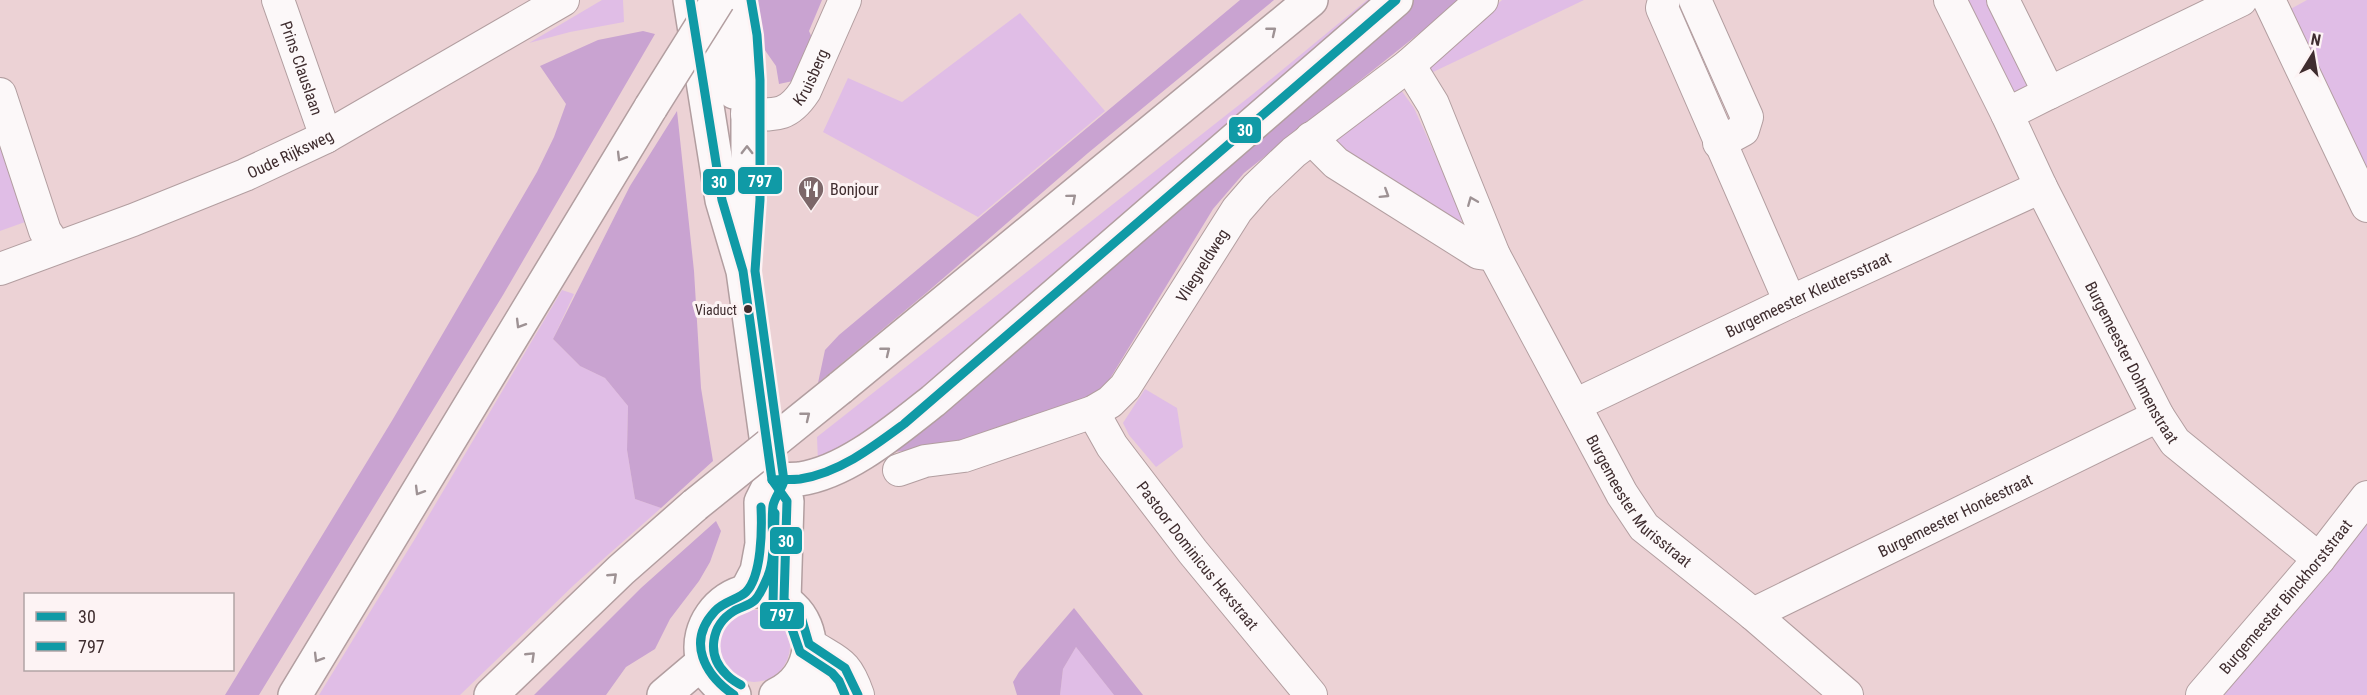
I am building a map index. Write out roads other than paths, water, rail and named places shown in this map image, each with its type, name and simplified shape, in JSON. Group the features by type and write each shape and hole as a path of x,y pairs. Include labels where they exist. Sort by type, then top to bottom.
{"main road":[{"path":"690,0 722,200 743,271 772,480 787,501 784,600"},
{"path":"717,0 729,79 747,114"},
{"path":"295,695 717,0"},
{"path":"740,0 747,56 748,200 743,271"},
{"path":"491,695 621,570 695,505 1311,0"},
{"path":"772,480 801,479 841,465 889,435 951,385 1396,0"},
{"path":"746,592 757,571 762,544 761,502 772,480"},
{"path":"721,693 703,662 701,640 708,619 723,602 746,592 768,594 784,600 802,620 809,644 805,666 787,686"},
{"path":"664,695 703,662"}],"street":[{"name":"Prins Clauslaan","path":"278,0 326,137"},
{"name":"Oude Rijksweg","path":"0,269 133,220 234,179 326,137 563,0"},
{"name":"Kruisberg","path":"747,114 776,115 786,112 797,102 845,0"},
{"name":"Vliegveldweg","path":"899,470 925,461 964,456 1093,412 1110,402 1125,387 1237,210 1278,166 1311,138 1409,65 1482,0"},
{"path":"1664,0 1662,8 1790,302"},
{"path":"1695,0 1747,117 1743,130 1719,143"},
{"name":"Burgemeester Dohmenstraat","path":"1950,0 2041,187 2158,416 2175,442 2319,559"},
{"path":"2003,0 2049,93"},
{"path":"2007,114 2241,0"},
{"path":"2269,0 2367,206"},
{"name":"Burgemeester Murisstraat","path":"1409,65 1432,104 1494,255 1622,494 1644,527 1753,614 1847,695"},
{"path":"0,94 45,231 56,247"},
{"path":"1311,138 1336,163 1479,253 1494,255"},
{"name":"Burgemeester Kleutersstraat","path":"1575,405 1790,302 2041,187"},
{"name":"Pastoor Dominicus Hexstraat","path":"1093,412 1112,446 1186,543 1311,695"},
{"name":"Burgemeester Honéestraat","path":"1753,614 2158,416"},
{"name":"Burgemeester Binckhorststraat","path":"2202,695 2319,559 2367,497"},
{"path":"809,644 848,670 858,695"},
{"path":"787,686 842,695"}],"place":[{"name":"Bonjour","path":"811,212"},
{"name":"Viaduct","path":"748,309"}]}
